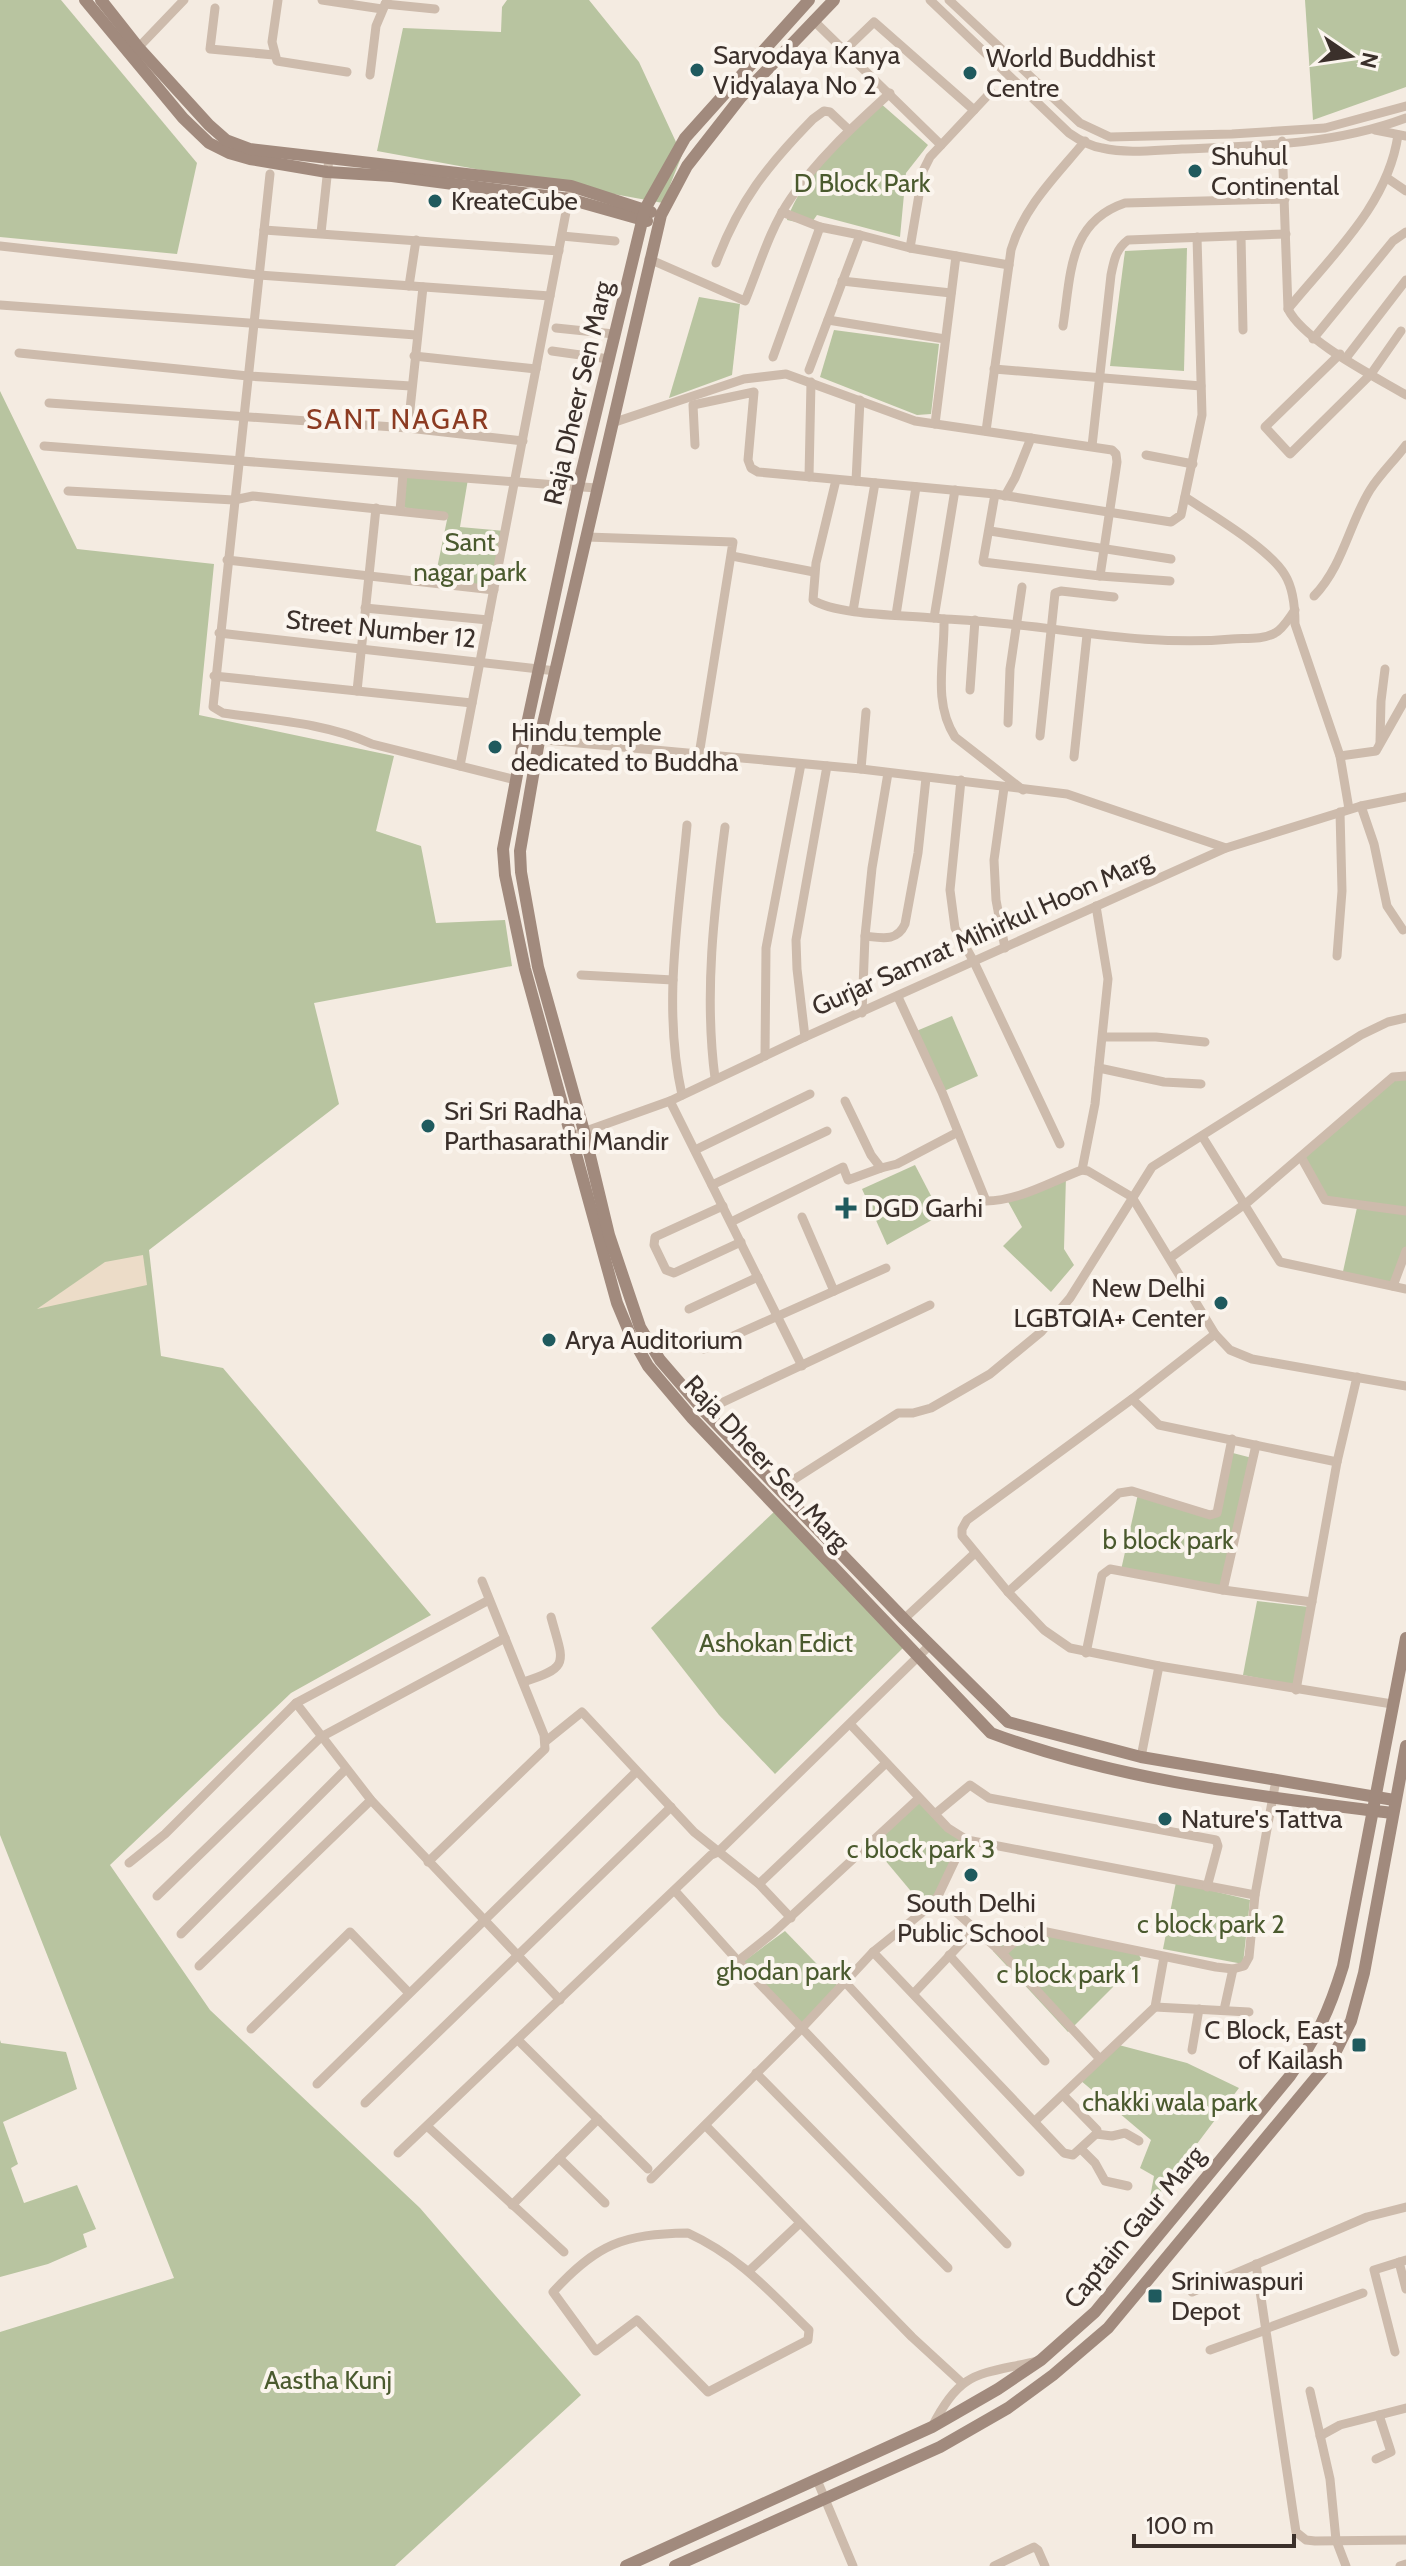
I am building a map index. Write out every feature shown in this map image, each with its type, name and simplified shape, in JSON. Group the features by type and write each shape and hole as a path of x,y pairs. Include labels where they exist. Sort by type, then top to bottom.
{"street":[{"path":"85,0 226,140 250,149 570,193 660,220"},
{"path":"101,0 134,52 183,118 216,148 250,159 327,172 570,193"},
{"path":"278,0 272,42 277,61 347,72"},
{"path":"322,0 435,9"},
{"name":"Raja Dheer Sen Marg","path":"809,0 685,138 644,214 578,487 503,849 505,875 525,969 640,1327 660,1360 704,1411 1008,1722 1141,1757 1276,1780 1372,1804"},
{"name":"Raja Dheer Sen Marg","path":"834,0 741,97 687,166 660,220 539,741 520,851 538,967 617,1303 648,1366 692,1418 991,1733 1020,1744 1143,1775 1272,1797 1397,1804"},
{"path":"930,0 1069,133 1083,143 1100,148 1122,150 1283,144 1375,130 1406,118"},
{"path":"949,0 1080,123 1110,137 1282,132 1349,124 1406,106"},
{"path":"134,52 179,2"},
{"path":"370,75 376,26 385,4"},
{"path":"215,8 210,49 274,55"},
{"path":"813,20 941,145"},
{"path":"845,50 874,22 974,110"},
{"path":"1007,76 1016,65"},
{"path":"910,248 923,171 930,157 991,92"},
{"path":"649,259 745,301 782,212 792,197 849,130 890,93"},
{"path":"716,263 736,213 752,187 813,119 824,111 830,112 849,130"},
{"path":"986,431 1013,242 1024,217 1093,130"},
{"path":"1288,309 1371,207 1387,178 1402,136 1375,130"},
{"path":"1282,132 1288,309 1294,322 1313,339 1406,395"},
{"path":"321,233 329,158"},
{"path":"270,174 213,707 223,713 355,736 372,744 516,780"},
{"path":"1387,178 1406,191"},
{"path":"460,766 570,193"},
{"path":"626,209 654,194"},
{"path":"1063,326 1076,246 1086,228 1111,208 1125,203 1285,199"},
{"path":"626,209 639,233"},
{"path":"782,212 820,227 910,248 1009,265"},
{"path":"773,357 820,227"},
{"path":"264,230 559,251"},
{"path":"1313,339 1393,241 1406,232"},
{"path":"1092,446 1111,275 1120,246 1128,240 1286,234"},
{"path":"809,370 860,235"},
{"path":"562,236 615,241"},
{"path":"1241,236 1243,330"},
{"path":"695,445 693,405 754,392 748,460 751,468 758,472 1000,495 1171,522 1181,515 1202,415 1197,237"},
{"path":"409,286 416,240"},
{"path":"0,246 259,275 550,296"},
{"path":"935,424 956,256"},
{"path":"1401,331 1371,374 1290,454 1265,427 1343,356 1406,280"},
{"path":"842,281 951,293"},
{"path":"408,428 423,287"},
{"path":"0,305 416,335"},
{"path":"828,320 945,339"},
{"path":"556,328 614,334"},
{"path":"552,351 609,359"},
{"path":"19,353 248,376 411,386"},
{"path":"414,356 536,369"},
{"path":"994,369 1201,386"},
{"path":"612,423 744,379 786,374 915,421 1092,446 1116,454 1100,576"},
{"path":"809,477 811,382"},
{"path":"856,481 860,400"},
{"path":"49,403 408,428 523,441"},
{"path":"1031,438 1015,478 1000,495 983,562 1170,581"},
{"path":"1314,596 1329,577 1371,488 1406,445"},
{"path":"44,446 596,488"},
{"path":"1146,455 1193,464"},
{"path":"400,511 403,474"},
{"path":"836,480 814,572 813,600 818,604 853,611 1016,623 1087,635 1182,642 1265,636 1280,629 1295,610"},
{"path":"853,611 875,483"},
{"path":"896,615 916,487"},
{"path":"955,490 939,618 941,700 947,725 955,737 1023,790"},
{"path":"68,491 234,500 253,496 444,516"},
{"path":"1185,497 1275,562 1287,577 1295,624 1340,756 1344,811 1337,956"},
{"path":"357,691 376,508"},
{"path":"990,531 1171,559"},
{"path":"587,537 733,542 699,755"},
{"path":"732,556 814,572"},
{"path":"227,560 494,590"},
{"path":"1008,723 1022,587"},
{"path":"1040,736 1055,593 1061,591 1114,597"},
{"path":"365,608 488,620"},
{"path":"970,690 975,620"},
{"name":"Street Number 12","path":"219,633 556,671"},
{"path":"1074,757 1087,635"},
{"path":"1380,746 1385,669"},
{"path":"214,676 472,703"},
{"path":"1340,756 1368,753 1380,746 1406,698"},
{"path":"861,769 866,712"},
{"path":"524,738 861,769 1067,794 1226,848"},
{"path":"765,1056 766,948 801,764"},
{"path":"805,1037 796,940 827,766"},
{"path":"862,1013 872,868 888,773"},
{"path":"865,936 890,938 901,932 905,924 918,853 926,778"},
{"path":"961,780 950,890 955,928 1060,1144"},
{"path":"1004,788 994,860 996,900 1005,948"},
{"name":"Gurjar Samrat Mihirkul Hoon Marg","path":"578,1134 670,1101 1226,848 1361,806 1406,797"},
{"path":"1361,806 1374,844 1387,906 1403,930"},
{"path":"682,1095 673,1047 673,980 687,825"},
{"path":"715,1078 710,978 714,908 725,827"},
{"path":"1082,1170 1095,1104 1108,967 1096,906"},
{"path":"581,975 673,980"},
{"path":"898,997 986,1201 997,1201 1037,1189 1082,1170 1088,1171 1132,1197 1221,1343 1241,1355 1406,1386"},
{"path":"779,1489 898,1413 931,1408 990,1374 1017,1354 1070,1298 1152,1167 1361,1035 1388,1022 1406,1018"},
{"path":"1103,1037 1156,1037 1205,1042"},
{"path":"1099,1068 1164,1082 1201,1084"},
{"path":"1170,1258 1244,1204 1393,1077 1406,1076"},
{"path":"695,1150 810,1094"},
{"path":"670,1101 802,1366"},
{"path":"845,1101 871,1155 881,1168"},
{"path":"712,1185 827,1131"},
{"path":"731,1222 843,1167 848,1180 897,1164 958,1132"},
{"path":"1202,1136 1280,1262 1406,1289"},
{"path":"1301,1157 1325,1200 1406,1211"},
{"path":"723,1206 655,1237 654,1245 666,1270 674,1273 741,1242"},
{"path":"802,1217 834,1291"},
{"path":"1393,1286 1406,1251"},
{"path":"704,1349 886,1268"},
{"path":"689,1309 758,1277"},
{"path":"692,1418 930,1305"},
{"path":"1215,1334 967,1520 962,1536 1008,1592 1060,1643 1086,1653 1392,1704"},
{"path":"1296,1690 1337,1462 1357,1377"},
{"path":"1132,1399 1159,1425 1337,1462"},
{"path":"1008,1592 1119,1493 1132,1491 1210,1515 1217,1513 1232,1439"},
{"path":"1223,1590 1256,1445"},
{"path":"904,1619 975,1553"},
{"path":"1086,1653 1102,1575 1114,1568 1223,1590 1312,1602"},
{"path":"482,1581 546,1741"},
{"path":"129,1863 165,1834 296,1703 489,1600"},
{"path":"523,1682 558,1668 561,1657 551,1617"},
{"path":"157,1896 321,1737 505,1638"},
{"name":"Captain Gaur Marg","path":"626,2566 932,2427 1041,2360 1095,2312 1290,2076 1331,2007 1343,1966 1406,1638"},
{"path":"398,2153 711,1855 718,1852 930,1645"},
{"path":"1141,1757 1159,1666"},
{"path":"296,1703 371,1800 560,2000"},
{"path":"428,1862 541,1754 546,1741 582,1712 694,1832 759,1884 791,1918"},
{"path":"850,1724 948,1828 965,1839 1255,1895"},
{"name":"Captain Gaur Marg","path":"675,2566 940,2447 1008,2408 1108,2328 1333,2057 1351,2021 1364,1973 1406,1746"},
{"path":"759,1884 885,1764"},
{"path":"181,1934 346,1769"},
{"path":"317,2084 636,1772"},
{"path":"1002,1953 1031,1930 1233,1969 1247,1963 1255,1895 1276,1780"},
{"path":"935,1814 970,1785 989,1798 1216,1840 1218,1846 1207,1887"},
{"path":"738,1961 791,1918 919,1798"},
{"path":"199,1966 371,1800"},
{"path":"365,2103 671,1807"},
{"path":"518,2040 650,2174 706,2126 873,1952 925,1910 938,1896 965,1839"},
{"path":"675,1891 1007,2244"},
{"path":"938,1896 1002,1953 1100,2059"},
{"path":"251,2029 350,1932 409,1993"},
{"path":"914,1993 968,1936"},
{"path":"873,1952 1064,2153 1073,2155 1096,2134 1096,2127 1063,2095"},
{"path":"949,1955 1045,2061"},
{"path":"1035,2121 1155,2007 1164,1957"},
{"path":"1224,2010 1233,1969"},
{"path":"845,1982 1020,2172"},
{"path":"1155,2007 1249,2012"},
{"path":"1192,2050 1199,2009"},
{"path":"756,2073 948,2268"},
{"path":"512,2205 598,2119"},
{"path":"427,2126 564,2252"},
{"path":"706,2126 918,2344 961,2382"},
{"path":"1096,2134 1112,2136 1125,2133 1139,2141"},
{"path":"1081,2149 1095,2163 1105,2181 1128,2186"},
{"path":"559,2158 605,2203"},
{"path":"1192,2292 1367,2217 1406,2207"},
{"path":"749,2271 800,2223"},
{"path":"688,2233 719,2247 749,2271 809,2330 808,2340 708,2392 637,2320 596,2351 553,2292 576,2267 610,2245 649,2234 688,2233"},
{"path":"1395,2352 1374,2270 1403,2261 1406,2289"},
{"path":"1256,2264 1296,2532 1306,2540 1406,2540"},
{"path":"1210,2350 1363,2293"},
{"path":"932,2427 943,2404 961,2382 1041,2360"},
{"path":"1310,2391 1330,2479 1336,2540 1346,2566"},
{"path":"1320,2436 1340,2425 1406,2408"},
{"path":"1376,2459 1391,2452 1379,2415"},
{"path":"817,2480 853,2566"},
{"path":"994,2566 1034,2547 1045,2566"},
{"path":"1400,2566 1406,2564"}],"green space":[{"path":"0,0 61,0 197,163 177,254 0,237"},
{"path":"507,0 589,0 639,62 682,155 663,203 377,151 403,28 501,32 502,7"},
{"path":"1305,0 1406,0 1406,87 1313,120"},
{"name":"D Block Park","path":"879,102 928,145 906,173 900,237 817,215 810,225 787,220 814,172"},
{"path":"1187,248 1184,371 1110,366 1125,251"},
{"path":"699,297 740,304 732,375 669,398"},
{"path":"834,330 939,344 931,414 917,415 820,377"},
{"name":"Aastha Kunj","path":"0,391 77,549 214,564 199,715 394,756 376,831 421,846 436,923 505,920 512,966 314,1003 339,1104 149,1250 161,1356 223,1368 431,1615 291,1693 110,1865 210,2010 420,2208 581,2395 395,2566 0,2566 0,2332 174,2278 0,1835"},
{"name":"Sant nagar park","path":"403,474 468,479 460,527 505,531 494,590 434,583 448,515 401,507"},
{"path":"952,1016 978,1076 942,1092 914,1032"},
{"path":"1406,1076 1406,1251 1393,1286 1342,1276 1358,1203 1325,1200 1301,1157 1393,1077"},
{"path":"915,1165 941,1215 887,1245 862,1189"},
{"path":"1066,1176 1064,1249 1074,1265 1051,1292 1003,1246 1022,1227 1006,1198"},
{"name":"b block park","path":"1229,1452 1256,1459 1227,1588 1121,1570 1138,1494 1216,1512"},
{"name":"Ashokan Edict","path":"775,1511 904,1647 775,1774 719,1715 651,1628"},
{"path":"1257,1601 1309,1607 1294,1685 1243,1675"},
{"name":"c block park 3","path":"919,1798 962,1838 938,1896 925,1908 874,1847"},
{"name":"c block park 2","path":"1176,1882 1250,1900 1243,1964 1163,1949"},
{"name":"c block park 1","path":"1025,1927 1136,1949 1141,1959 1068,2032 993,1951"},
{"name":"ghodan park","path":"785,1931 840,1988 799,2028 740,1964"},
{"path":"0,2040 1,2043 66,2052 77,2089 3,2122 18,2164 11,2168 24,2203 77,2185 96,2229 83,2234 87,2247 48,2264 0,2277"},
{"name":"chakki wala park","path":"1115,2044 1187,2063 1239,2088 1160,2193 1149,2203 1154,2176 1140,2168 1151,2140 1080,2080"}],"shaded area":[{"path":"143,1255 147,1285 37,1309 105,1262"}],"place":[{"name":"Sarvodaya Kanya Vidyalaya No 2","path":"697,70"},
{"name":"World Buddhist Centre","path":"970,73"},
{"name":"Shuhul Continental","path":"1195,171"},
{"name":"KreateCube","path":"435,201"},
{"name":"Hindu temple dedicated to Buddha","path":"495,747"},
{"name":"Sri Sri Radha Parthasarathi Mandir","path":"428,1126"},
{"name":"DGD Garhi","path":"846,1208"},
{"name":"New Delhi LGBTQIA+ Center","path":"1221,1303"},
{"name":"Arya Auditorium","path":"549,1340"},
{"name":"Nature's Tattva","path":"1165,1819"},
{"name":"South Delhi Public School","path":"971,1875"},
{"name":"C Block, East of Kailash","path":"1359,2045"},
{"name":"Sriniwaspuri Depot","path":"1155,2296"}],"district":[{"name":"SANT NAGAR","path":"398,419"}]}
